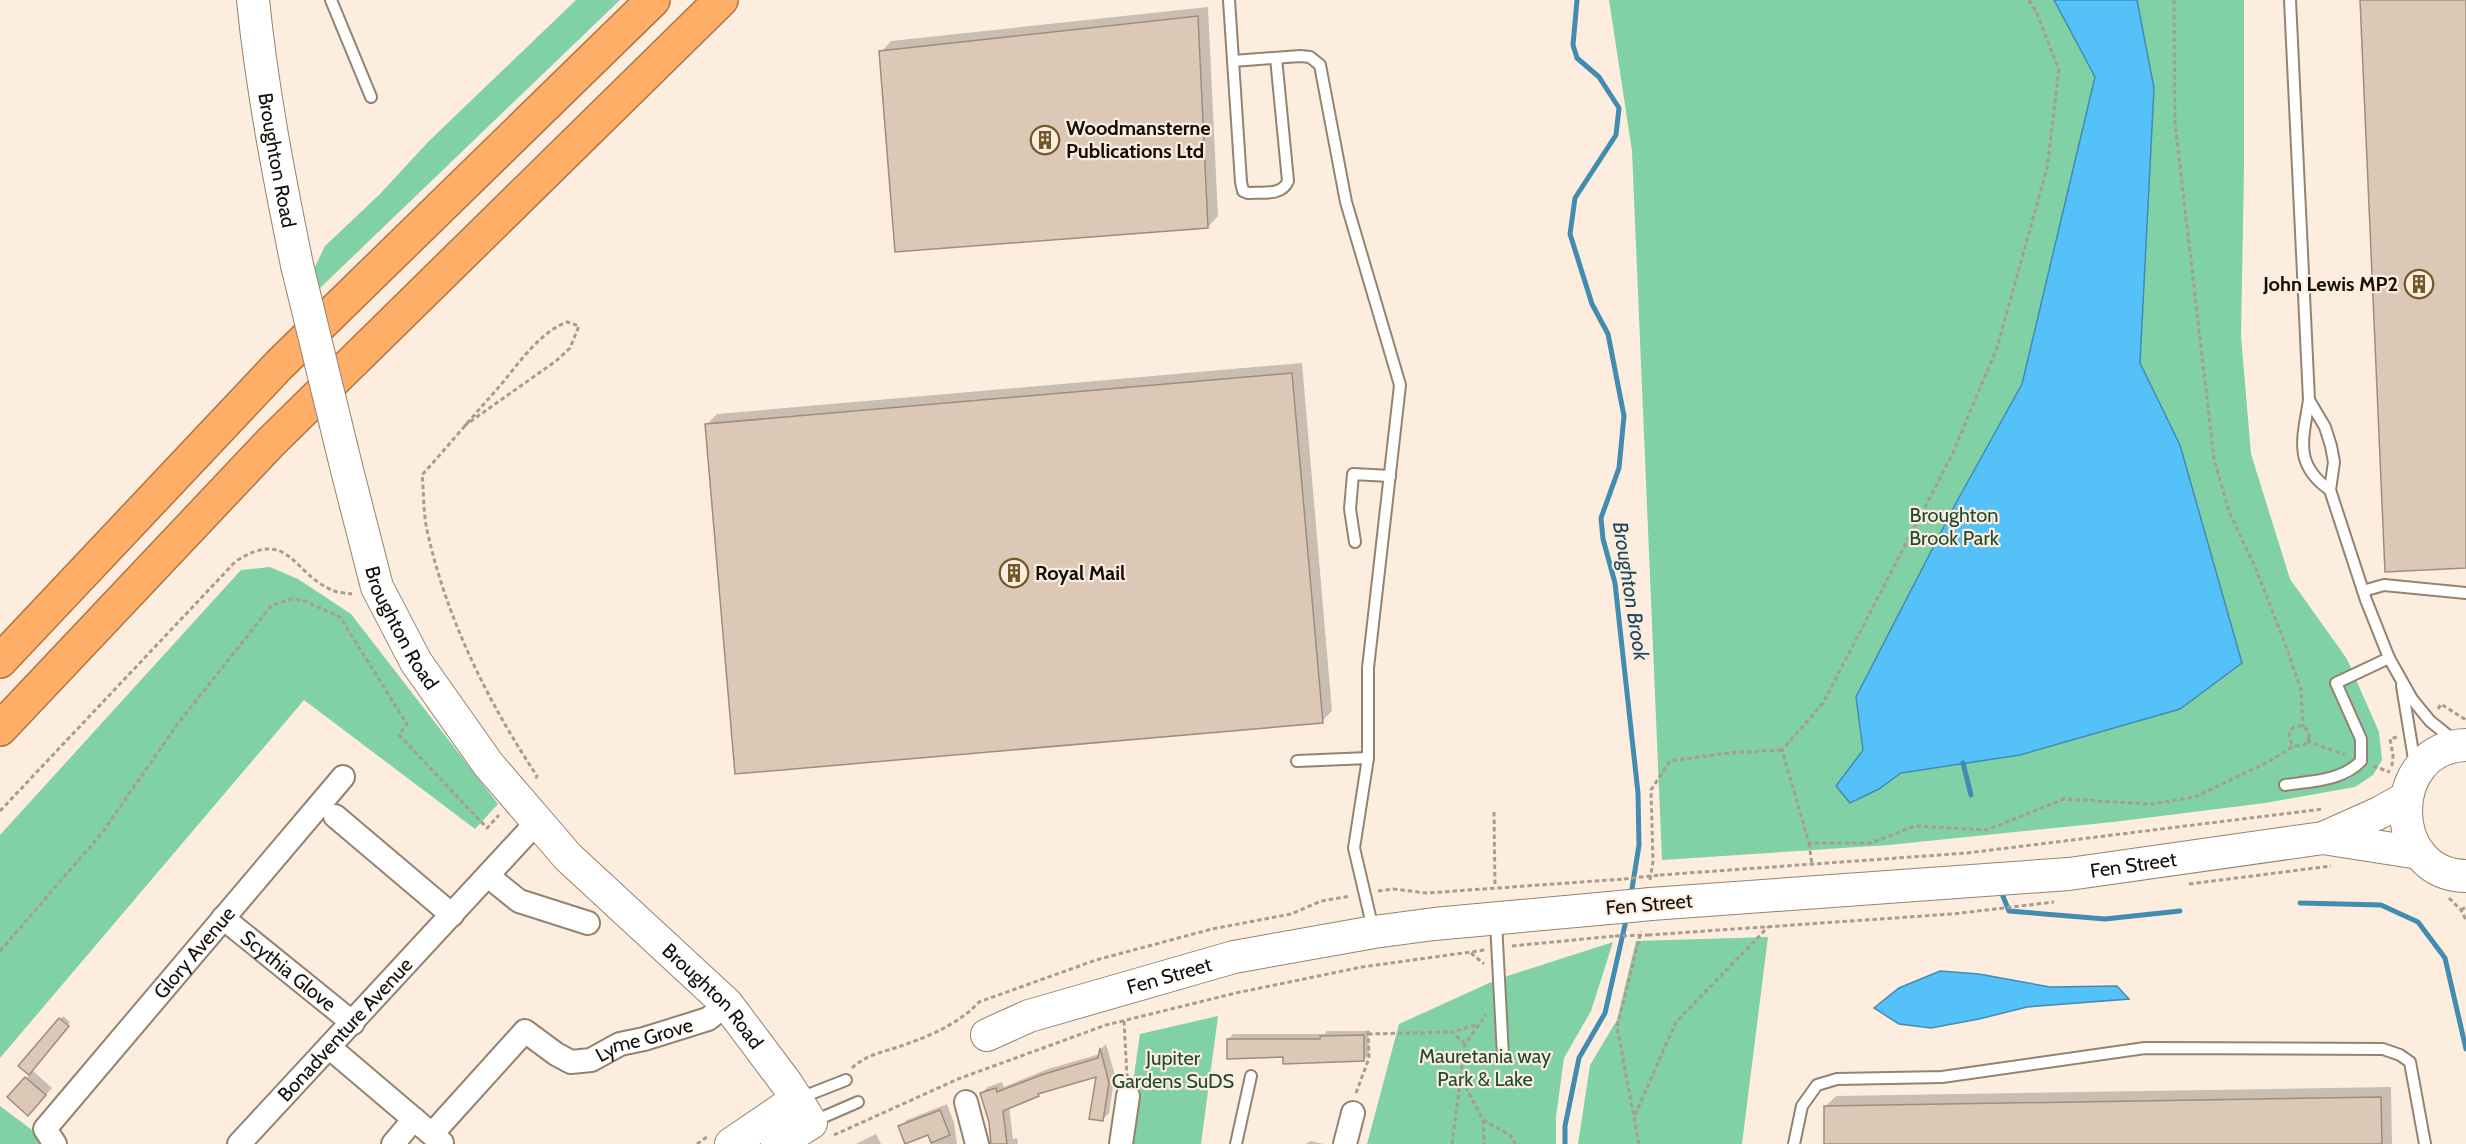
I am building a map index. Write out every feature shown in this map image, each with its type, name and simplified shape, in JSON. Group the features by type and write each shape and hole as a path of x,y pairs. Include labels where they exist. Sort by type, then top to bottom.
{"highway":[{"path":"0,661 280,364 654,0"},
{"path":"0,729 271,442 721,0"}],"street":[{"name":"Broughton Road","path":"253,0 259,56 275,156 297,265 377,587 416,662 488,764 568,857 727,1004 813,1119"},
{"name":"Fen Street","path":"987,1035 1029,1016 1234,957 1374,932 1496,933 1620,907 1656,890 2002,894 2069,874 2379,813 2403,783 2429,760 2464,737"},
{"name":"Glory Avenue","path":"50,1137 223,918 343,777"},
{"path":"2403,783 2405,817 2409,836 2420,853 2431,864 2460,884"},
{"path":"335,816 452,915"},
{"name":"Bonadventure Avenue","path":"239,1144 537,822"},
{"name":"Fen Street","path":"2325,823 2420,853"},
{"path":"488,876 519,901 588,923"},
{"name":"Scythia Glove","path":"223,918 353,1023"},
{"name":"Lyme Grove","path":"437,1139 525,1031 556,1054 572,1062 591,1060 620,1044 708,1019 727,1004"},
{"path":"329,1047 437,1139"},
{"path":"1121,1144 1128,1096"},
{"path":"966,1102 977,1144"},
{"path":"1345,1144 1353,1113"},
{"path":"393,1144 414,1119"},
{"path":"731,1144 813,1119"},
{"path":"777,1144 813,1119"}],"lane":[{"path":"331,0 371,97"},
{"path":"1229,0 1243,191 1248,193 1280,191 1285,188 1288,181 1276,58"},
{"path":"2290,0 2309,400 2303,447 2304,460 2316,480 2330,490"},
{"path":"1233,61 1310,57 1316,61 1322,71 1346,201 1400,385 1368,668 1368,758 1354,848 1374,932"},
{"path":"2309,400 2325,427 2331,446 2334,462 2330,490 2363,591 2389,658 2401,680 2430,721 2464,737"},
{"path":"1355,542 1350,509 1353,474 1390,476"},
{"path":"2363,591 2384,585 2466,593"},
{"path":"2285,785 2337,776 2352,771 2361,761 2361,740 2336,683 2389,658"},
{"path":"2401,680 2403,783"},
{"path":"1297,761 1368,758"},
{"path":"1496,933 1503,1056"},
{"path":"1794,1144 1802,1106 1817,1085 1837,1079 1941,1077 2145,1048 2383,1049 2400,1055 2410,1062 2425,1144"},
{"path":"1236,1144 1251,1076"},
{"path":"813,1119 844,1080"},
{"path":"813,1119 858,1102"}],"path":[{"path":"1812,865 1809,843 1782,750 1823,703 1952,455 1997,348 2047,168 2060,70 2036,11 2029,0"},
{"path":"1809,843 1871,843 1915,826 1987,830 2064,799 2151,804 2195,797 2307,741 2308,732 2303,727 2301,690 2256,569 2230,514 2214,459 2175,123 2174,0"},
{"path":"464,426 556,361 570,348 579,326 567,322 555,326 539,341 464,426 422,475 426,527 442,587 476,668 513,740 537,776 532,783"},
{"path":"0,811 236,561 251,552 272,548 284,551 315,579 334,591 357,595 377,587"},
{"path":"0,951 102,833 176,726 271,606 291,598 303,600 340,617 407,724 399,735 487,828 501,813"},
{"path":"2441,704 2464,737"},
{"path":"2295,745 2290,741 2290,731 2294,727 2303,727"},
{"path":"2390,739 2393,755 2392,766 2403,783"},
{"path":"2307,741 2361,761"},
{"path":"1494,812 1496,933"},
{"path":"813,1119 958,1079 1106,1025 1236,993 1350,970 1470,952 1496,933 1620,907 1656,890 1812,865 2325,823"},
{"path":"2179,885 2342,864"},
{"path":"2460,884 2461,910 2466,920"},
{"path":"1381,890 1427,892 1495,887 1620,907 1648,935 1769,926 2002,894 2062,901"},
{"path":"844,1080 853,1066 865,1058 951,1025 968,1014 979,1002 1096,960 1212,929 1291,914 1321,901 1341,898"},
{"path":"2461,910 2466,907"},
{"path":"1634,1116 1676,1022 1769,926"},
{"path":"1470,952 1499,975"},
{"path":"1452,1144 1465,1044 1487,1014"},
{"path":"1124,1021 1128,1096"},
{"path":"1368,1034 1452,1032 1480,1024"},
{"path":"1353,1113 1356,1094 1369,1058 1368,1028"},
{"path":"1452,1032 1465,1044"},
{"path":"1461,1078 1483,1120 1484,1144"},
{"path":"1483,1120 1510,1135 1515,1144"}],"green space":[{"path":"576,0 620,0 320,288 313,271 325,246 379,195 428,142"},
{"name":"Broughton Brook Park","path":"1609,0 2244,0 2241,336 2251,454 2290,579 2347,659 2379,732 2382,760 2373,775 2355,787 2265,803 2113,822 1889,845 1662,860 1632,151"},
{"path":"270,567 298,579 351,614 498,804 475,829 304,700 0,1058 0,835 241,570"},
{"path":"1768,937 1742,1144 1578,1144 1590,1065 1617,1020 1636,941"},
{"name":"Mauretania way Park & Lake","path":"1613,942 1591,1011 1564,1058 1556,1117 1556,1144 1367,1144 1399,1024 1498,979"},
{"name":"Jupiter Gardens SuDS","path":"1218,1016 1201,1144 1124,1144 1140,1034"},
{"path":"0,1106 40,1136 45,1144 0,1144"}],"water":[{"path":"2054,0 2137,0 2154,88 2140,363 2180,445 2242,663 2180,709 2020,755 1901,773 1879,789 1850,803 1836,786 1863,750 1856,697 1956,503 2022,384 2095,77"},
{"path":"1940,971 1979,974 2050,987 2117,986 2129,999 2027,1007 1931,1028 1899,1024 1874,1008 1899,988"}],"building":[{"name":"John Lewis MP2","path":"2360,0 2466,0 2466,568 2385,572"},
{"name":"Woodmansterne Publications Ltd","path":"1198,16 1208,228 895,252 879,51"},
{"name":"Royal Mail","path":"1292,373 1323,723 735,774 705,424"},
{"path":"59,1018 69,1026 29,1075 18,1066"},
{"path":"1364,1035 1364,1061 1283,1064 1283,1057 1227,1059 1227,1039 1320,1039 1320,1036"},
{"path":"1100,1048 1109,1083 1103,1121 1089,1119 1096,1077 1038,1094 1039,1096 1003,1111 1007,1144 991,1144 989,1122 980,1093 996,1088 997,1092 1041,1075 1098,1058"},
{"path":"25,1077 46,1095 28,1116 7,1097"},
{"path":"2381,1097 2382,1144 1824,1144 1824,1106"},
{"path":"940,1110 950,1135 931,1143 928,1135 905,1144 898,1126"}],"waterway":[{"name":"Broughton Brook","path":"1577,0 1573,45 1577,58 1599,77 1619,108 1616,135 1575,198 1570,234 1592,304 1608,334 1624,416 1619,468 1601,518 1603,539 1615,583 1638,793 1639,845 1631,895"},
{"path":"1963,763 1971,795"},
{"path":"2000,889 2009,911 2105,919 2180,911"},
{"path":"2300,903 2381,905 2418,922 2445,958 2466,1049"},
{"name":"Broughton Brook","path":"1565,1144 1565,1126 1579,1058 1605,1013 1627,916"}],"place":[{"name":"Woodmansterne Publications Ltd","path":"1045,140"},
{"name":"John Lewis MP2","path":"2419,284"},
{"name":"Royal Mail","path":"1014,573"}]}
